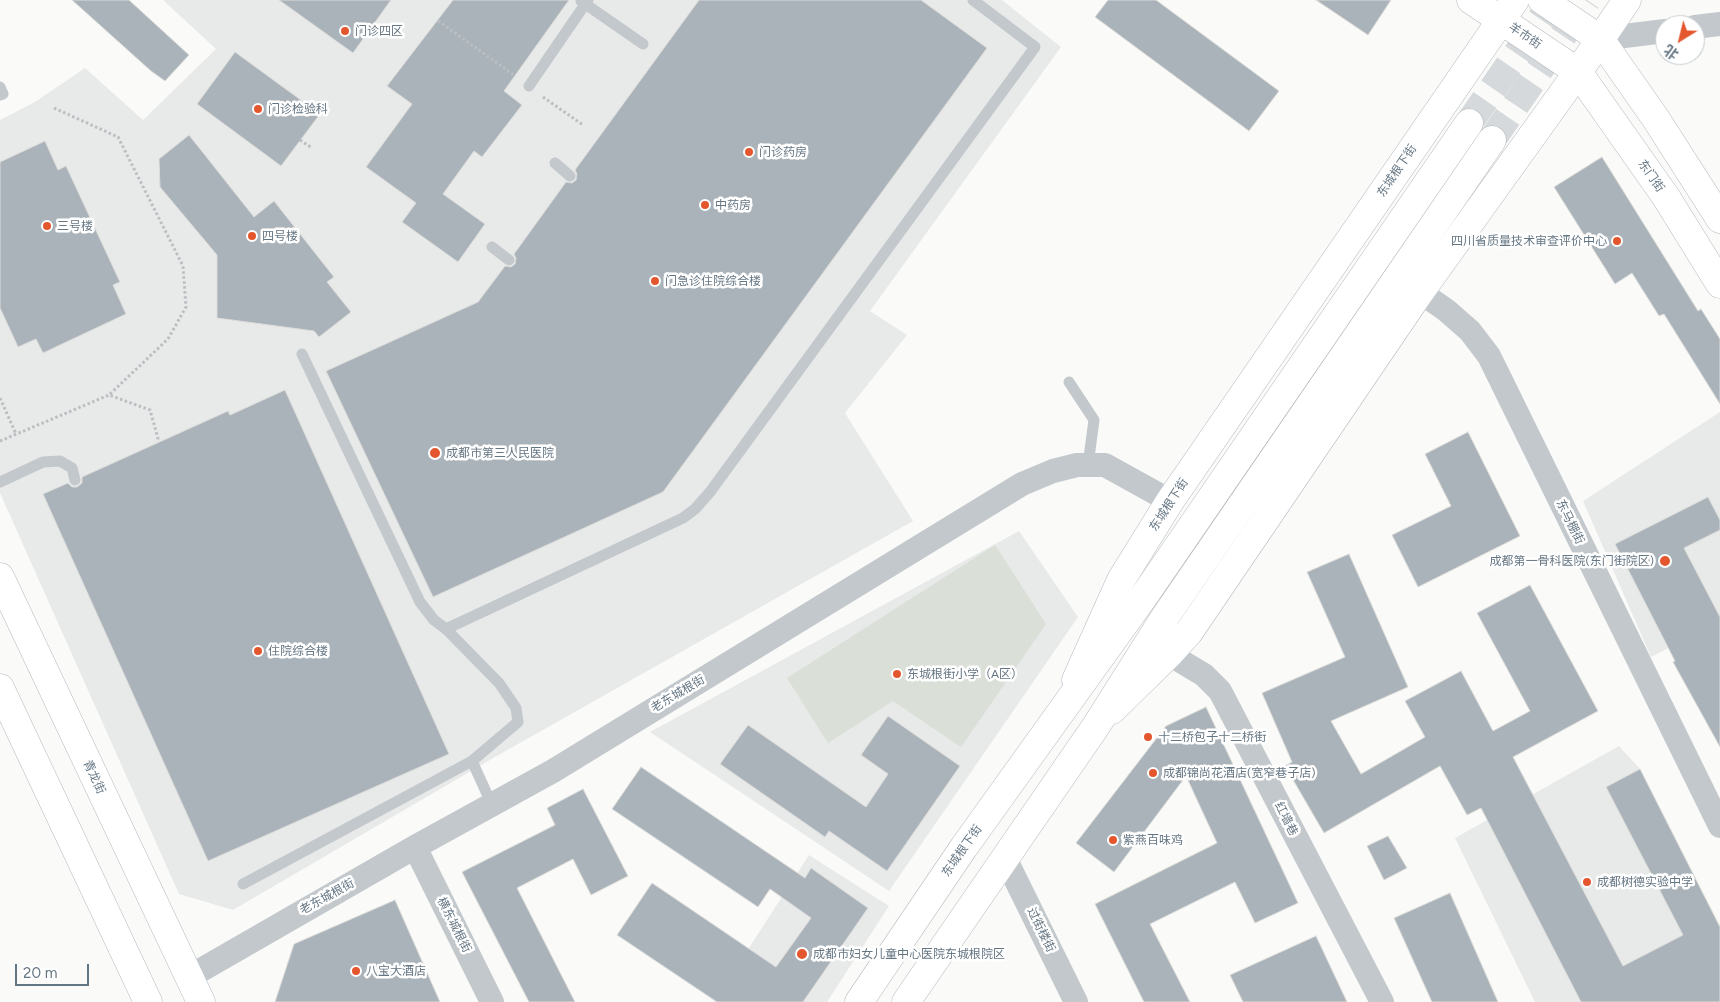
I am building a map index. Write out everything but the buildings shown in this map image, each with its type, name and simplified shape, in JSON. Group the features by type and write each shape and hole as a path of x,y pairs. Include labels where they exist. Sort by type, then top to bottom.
{"main road":[{"name":"羊市街","path":"1472,0 1508,10 1578,72"},
{"path":"1542,0 1600,39 1656,119 1720,219"},
{"path":"1096,726 1170,654 1189,632 1420,292 1578,72 1626,0"},
{"name":"东城根下街","path":"859,1002 964,847 1063,708 1120,580 1170,501 1508,10"},
{"name":"东门街","path":"1578,72 1666,197 1720,284"},
{"path":"1063,708 1142,599 1469,123"},
{"path":"906,1002 1096,726 1163,620 1492,140"},
{"name":"青龙街","path":"0,577 201,1002"},
{"path":"0,688 145,1001"}],"street":[{"path":"1705,26 1720,24"},
{"path":"1600,39 1655,32"},
{"name":"东马棚街","path":"1420,292 1446,310 1470,331 1489,356 1720,826"},
{"name":"老东城根街","path":"189,977 553,771 1022,484 1052,471 1077,465 1105,465 1170,501"},
{"name":"红墙巷","path":"1170,654 1204,675 1220,691 1382,1002"},
{"name":"横东城根街","path":"415,848 492,1002"},
{"name":"过街楼街","path":"1005,858 1076,1002"}],"lane":[{"path":"446,630 683,518 695,509 710,492 1035,46 973,0"},
{"path":"529,86 584,1 643,44"},
{"path":"0,87 3,94 0,95"},
{"path":"555,163 570,176"},
{"path":"492,247 509,260"},
{"path":"242,884 472,761 518,722 516,708 499,682 434,620 420,602 302,354"},
{"path":"1069,382 1094,420 1088,465"},
{"path":"0,482 43,462 60,461 72,468 75,480"},
{"path":"472,761 492,805"}],"path":[{"path":"438,21 583,125"},
{"path":"0,441 109,395 168,340 186,307 183,266 118,137 54,108"},
{"path":"300,140 312,148"},
{"path":"109,395 150,410 159,442"},
{"path":"0,398 16,434"}],"shaded area":[{"name":"成都市第三人民医院","path":"163,0 1002,0 1061,47 870,311 907,335 845,413 913,521 495,757 233,910 179,894 0,493 0,120 35,102 85,68 143,120 216,49"},
{"name":"成都第一骨科医院(东门街院区)","path":"1720,412 1720,621 1651,657 1583,501"},
{"name":"东城根街小学（A区）","path":"1019,531 1078,617 889,891 650,732"},
{"path":"995,545 1046,624 961,747 893,701 828,743 787,678"},
{"name":"成都树德实验中学","path":"1619,746 1640,769 1720,927 1720,1002 1535,1002 1455,838"},
{"name":"成都市妇女儿童中心医院东城根院区","path":"809,855 889,906 827,1002 714,1002"}],"tunnel":[{"path":"1469,123 1554,0"},
{"path":"1492,140 1587,0"}],"place":[{"name":"门诊四区","path":"345,31"},
{"name":"门诊检验科","path":"258,109"},
{"name":"门诊药房","path":"749,152"},
{"name":"中药房","path":"705,205"},
{"name":"三号楼","path":"47,226"},
{"name":"四号楼","path":"252,236"},
{"name":"四川省质量技术审查评价中心","path":"1617,241"},
{"name":"门急诊住院综合楼","path":"655,281"},
{"name":"成都市第三人民医院","path":"435,453"},
{"name":"成都第一骨科医院(东门街院区)","path":"1665,561"},
{"name":"住院综合楼","path":"258,651"},
{"name":"东城根街小学（A区）","path":"897,674"},
{"name":"十二桥包子十二桥街","path":"1148,737"},
{"name":"成都锦尚花酒店(宽窄巷子店)","path":"1153,773"},
{"name":"紫燕百味鸡","path":"1113,840"},
{"name":"成都树德实验中学","path":"1587,882"},
{"name":"成都市妇女儿童中心医院东城根院区","path":"802,954"},
{"name":"八宝大酒店","path":"356,971"}]}
